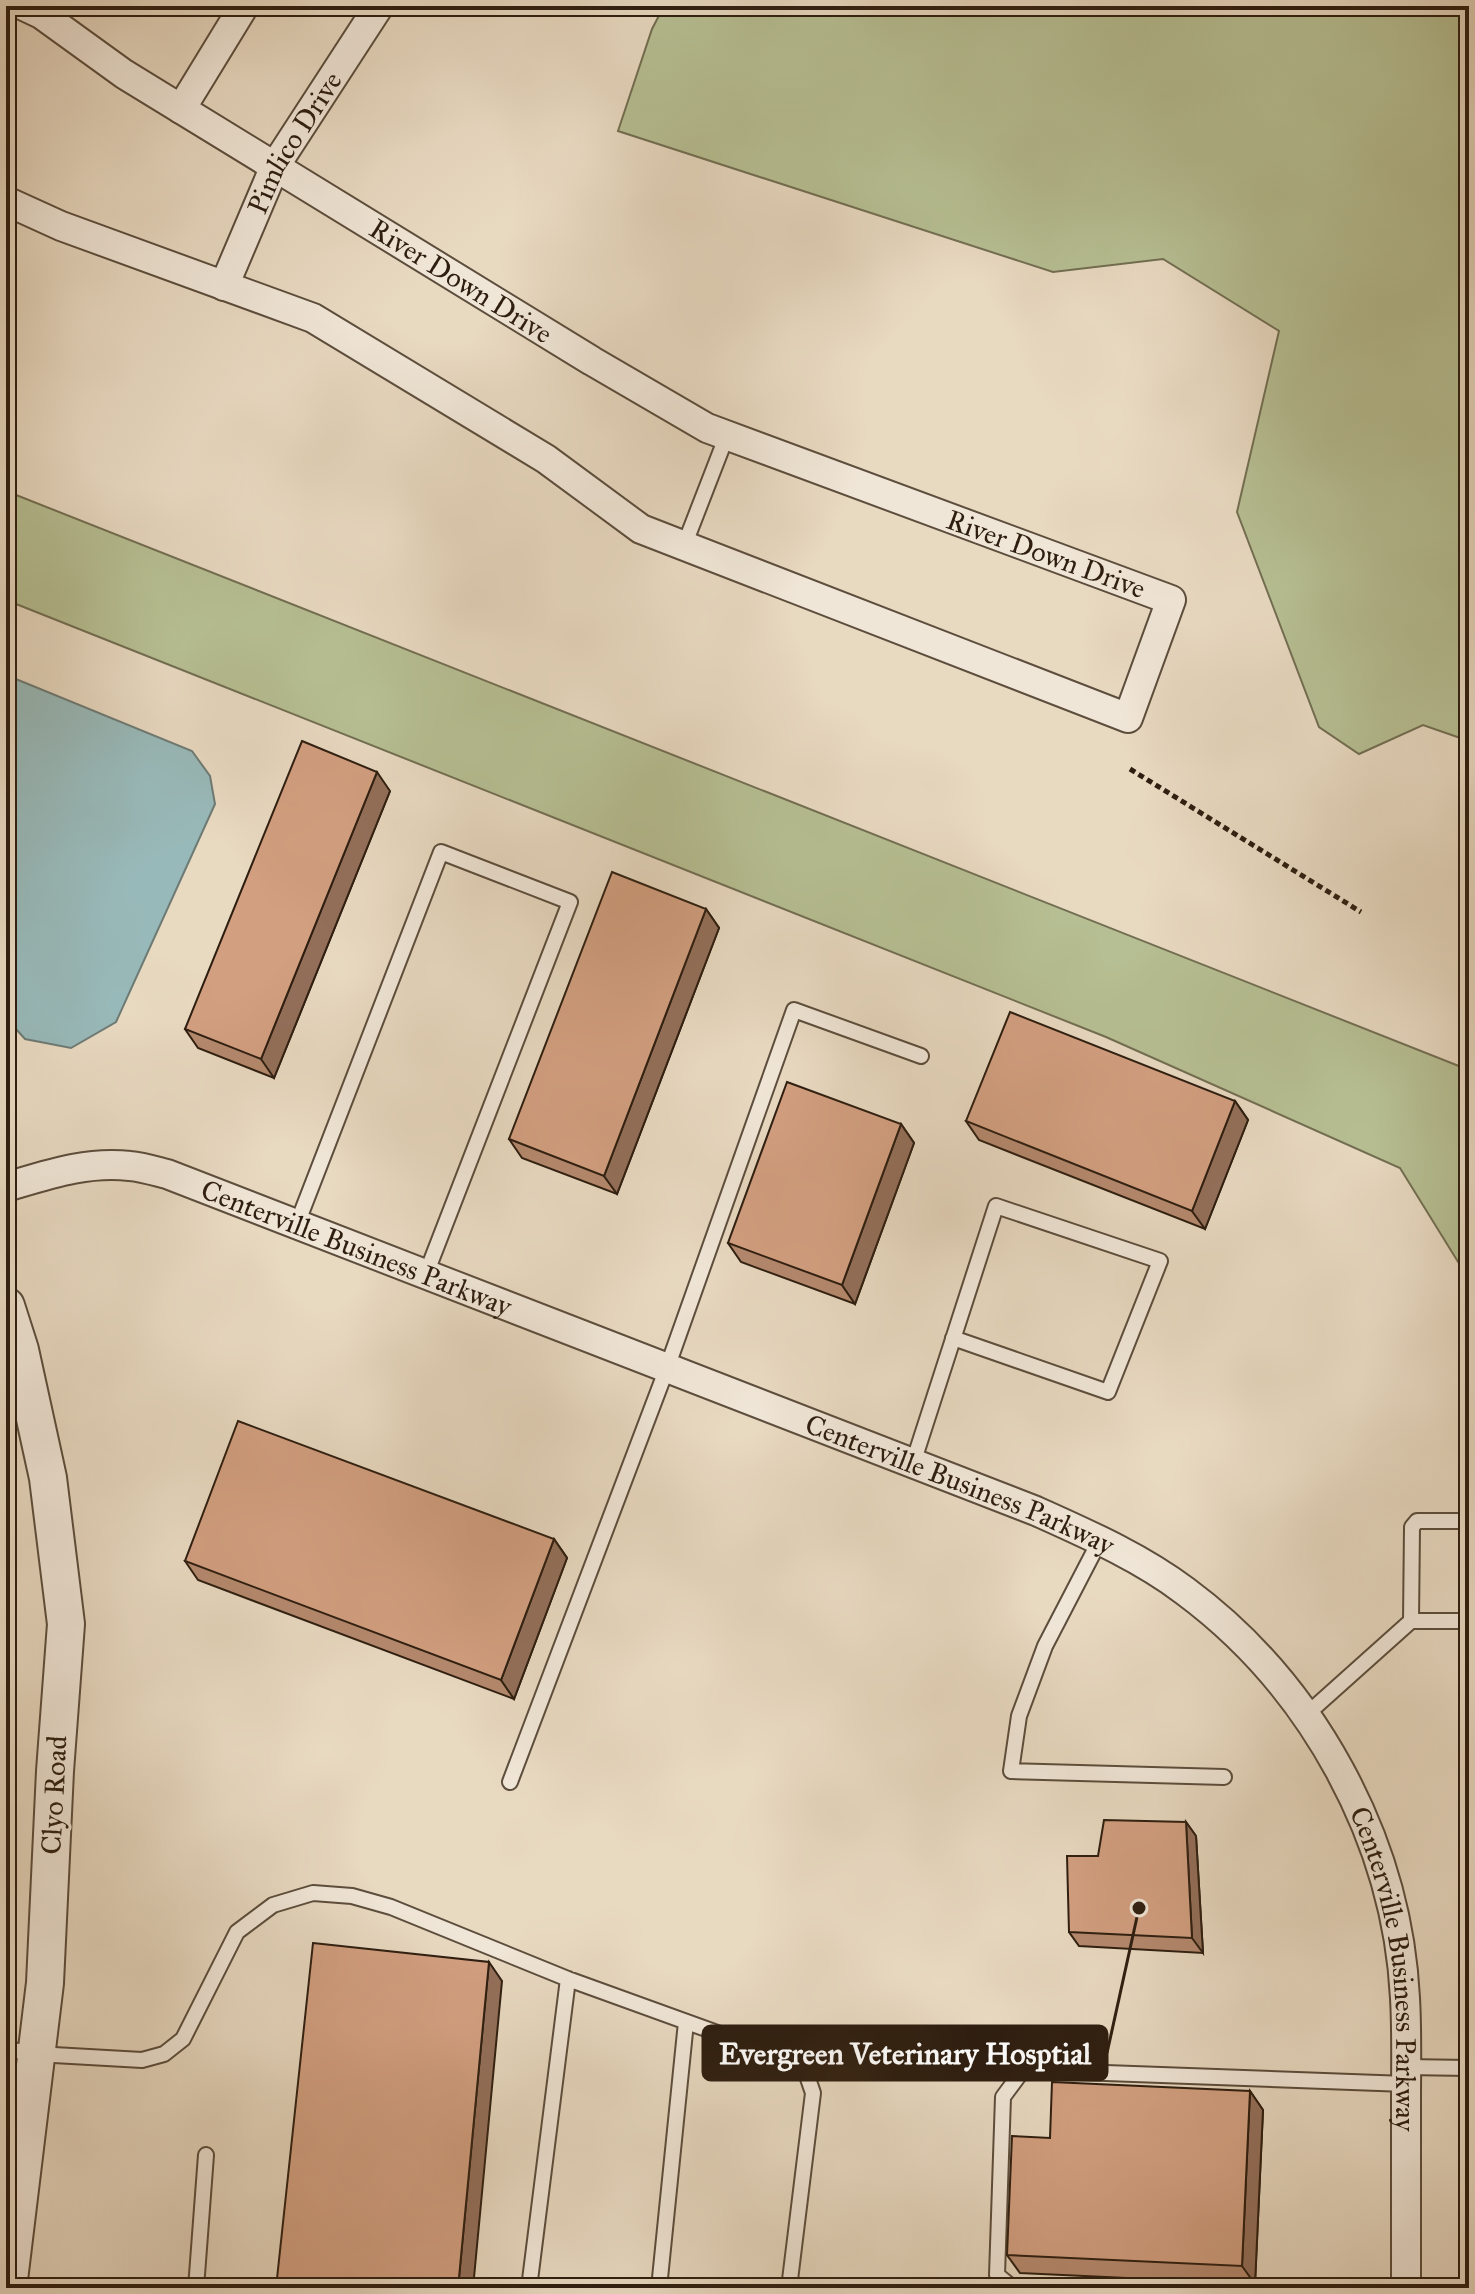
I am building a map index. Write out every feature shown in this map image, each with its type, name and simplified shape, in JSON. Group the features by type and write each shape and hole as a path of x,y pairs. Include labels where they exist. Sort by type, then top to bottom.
{"street":[{"name":"River Down Drive","path":"6,201 61,226 313,318 546,459 641,529 1128,718 1171,600 707,428 592,361 124,74 41,14 24,6"},
{"path":"181,109 244,6"},
{"name":"Pimlico Drive","path":"224,286 275,166 379,6"},
{"name":"Centerville Business Parkway","path":"6,1187 71,1168 93,1165 131,1166 167,1174 1036,1511 1123,1551 1183,1589 1229,1626 1270,1668 1306,1715 1350,1788 1373,1843 1395,1917 1405,1996 1406,2288"},
{"name":"Clyo Road","path":"6,1306 20,1350 48,1478 66,1624 45,1983 21,2052 8,2288"}],"lane":[{"path":"684,546 727,435"},
{"path":"297,1224 441,852 570,902 426,1274"},
{"path":"510,1782 667,1368 794,1010 921,1056"},
{"path":"913,1463 953,1338 996,1206 1160,1261 1108,1392 953,1338"},
{"path":"1411,1621 1412,1527 1417,1521 1469,1521"},
{"path":"1100,1540 1045,1646 1019,1716 1011,1771 1224,1777"},
{"path":"1306,1715 1411,1621 1469,1621"},
{"path":"21,2052 142,2060 164,2054 183,2039 237,1932 273,1905 313,1893 352,1896 391,1907 568,1979 803,2064 813,2093 789,2288"},
{"path":"529,2288 568,1979"},
{"path":"659,2288 686,2022"},
{"path":"1013,2288 997,2275 1003,2097 1023,2070 1406,2076 1469,2068"},
{"path":"196,2288 206,2155"}],"path":[{"path":"1130,769 1361,912"}],"green space":[{"path":"664,6 1469,6 1469,741 1423,725 1359,754 1319,727 1237,512 1279,331 1163,259 1053,272 618,131 652,29"},
{"path":"6,491 1469,1070 1469,1344 1460,1265 1400,1168 1106,1037 6,600"}],"water":[{"path":"6,675 192,751 210,776 215,804 116,1022 71,1048 25,1039 6,1018"}],"building":[{"path":"302,741 377,772 261,1059 185,1029"},
{"path":"612,872 706,909 604,1176 509,1139"},
{"path":"1010,1012 1235,1101 1192,1211 966,1121"},
{"path":"787,1082 901,1124 842,1285 728,1243"},
{"path":"238,1421 554,1539 501,1680 185,1561"},
{"path":"1104,1820 1186,1822 1192,1938 1069,1932 1067,1856 1098,1856"},
{"path":"313,1943 489,1962 458,2288 276,2288"},
{"path":"1052,2082 1250,2091 1242,2266 1007,2255 1012,2136 1050,2138"}],"place":[{"name":"Evergreen Veterinary Hosptial","path":"1139,1908"}]}
